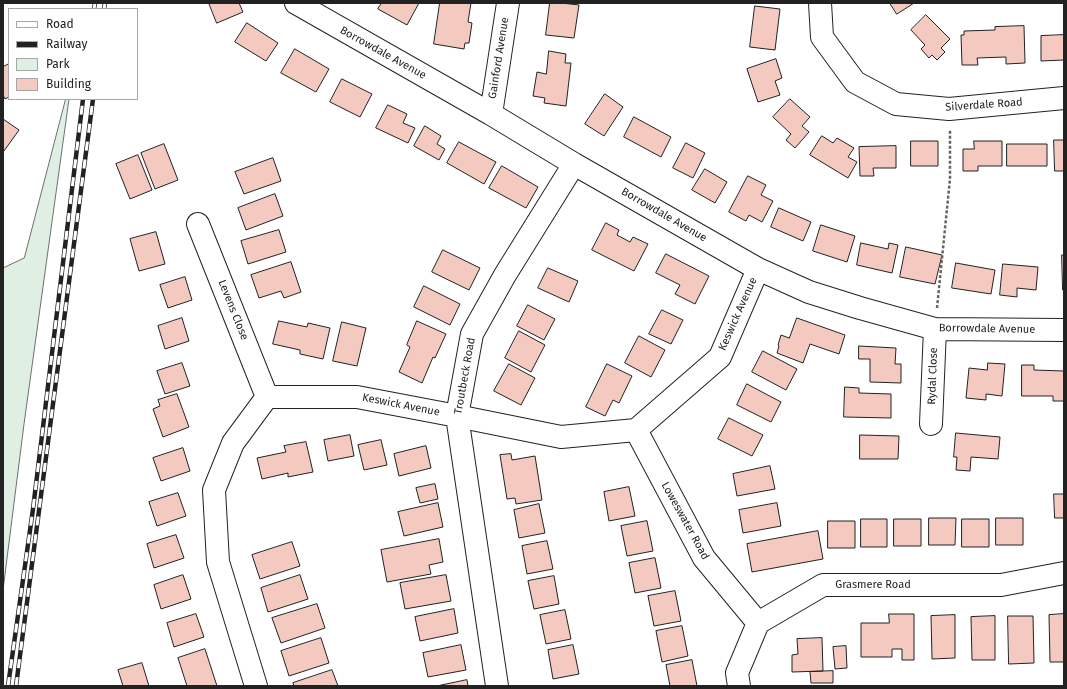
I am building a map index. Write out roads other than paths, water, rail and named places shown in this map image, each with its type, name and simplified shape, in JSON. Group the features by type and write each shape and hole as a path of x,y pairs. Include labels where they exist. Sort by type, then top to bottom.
{"street":[{"name":"Borrowdale Avenue","path":"296,3 758,269 809,292 935,329 1064,330"},
{"name":"Gainford Avenue","path":"491,114 508,3"},
{"name":"Silverdale Road","path":"820,3 822,37 855,82 896,104 950,109 1064,98"},
{"name":"Troutbeck Road","path":"497,686 457,416 472,334 505,275 574,164"},
{"name":"Levens Close","path":"198,224 267,397"},
{"name":"Keswick Avenue","path":"267,397 357,397 560,437 636,430 720,357 758,269"},
{"name":"Rydal Close","path":"931,424 935,329"},
{"path":"256,686 218,562 214,490 233,443 267,397"},
{"name":"Loweswater Road","path":"636,430 704,558 758,623"},
{"name":"Grasmere Road","path":"758,623 823,586 1001,586 1064,573"},
{"path":"739,686 737,673 758,623"}],"railway":[{"path":"94,8 95,3"},
{"path":"104,8 105,3"},
{"path":"8,686 33,509 83,100"},
{"path":"16,686 93,100"}]}
